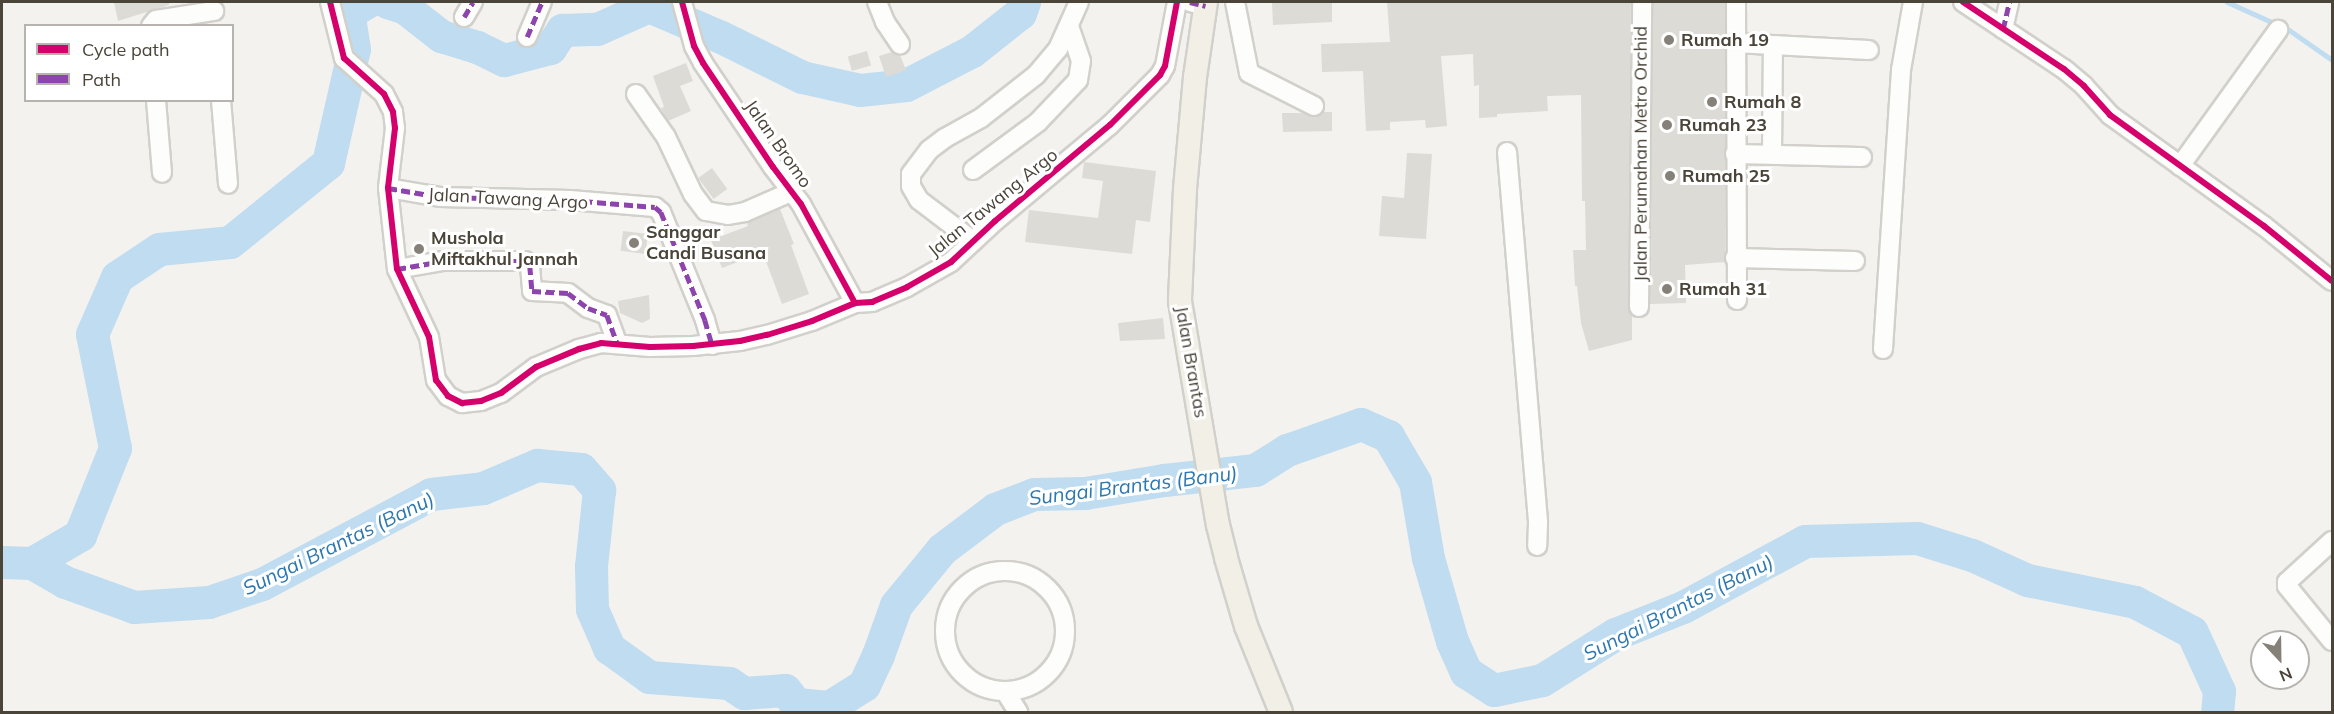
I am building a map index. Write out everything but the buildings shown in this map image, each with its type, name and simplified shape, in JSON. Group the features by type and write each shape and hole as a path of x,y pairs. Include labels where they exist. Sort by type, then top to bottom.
{"main road":[{"name":"Jalan Brantas","path":"1201,3 1179,279 1184,325 1218,525 1246,626 1281,712"}],"street":[{"path":"330,2 344,58 384,94 393,112 395,128 388,188"},
{"path":"527,37 542,2"},
{"name":"Jalan Bromo","path":"682,2 694,46 812,222 855,303"},
{"path":"878,2 885,22 900,44"},
{"path":"973,241 919,200 911,186 911,174 929,150 945,138 981,118 1036,75 1058,49 1079,2"},
{"name":"Jalan Tawang Argo","path":"712,345 705,320 661,212 655,207 570,200 441,197 388,188 397,269 429,337 436,380 448,396 462,403 481,401 501,393 536,367 555,358 601,343 650,347 712,345 767,335 855,303 872,302 907,287 951,262 1110,125 1160,75 1165,66 1177,2"},
{"path":"1235,2 1249,73 1314,106"},
{"name":"Jalan Perumahan Metro Orchid","path":"1639,307 1642,2"},
{"path":"1736,2 1734,43 1737,300"},
{"path":"1883,349 1901,70 1913,2"},
{"path":"1963,2 2070,73 2110,115 2264,226 2332,281"},
{"path":"2003,29 2009,2"},
{"path":"153,24 156,20 214,13"},
{"path":"974,170 1038,122 1078,80 1081,61 1069,27"},
{"path":"2180,166 2278,30"},
{"path":"1734,43 1869,50"},
{"path":"1772,154 1773,46"},
{"path":"636,94 666,137 693,194 706,211 728,215 745,212 791,192"},
{"path":"156,102 162,173"},
{"path":"221,102 228,184"},
{"path":"1507,152 1538,523 1537,546"},
{"path":"1735,154 1862,157"},
{"path":"1736,258 1855,261"},
{"path":"397,269 443,261 525,261 530,266 532,291 568,293 581,300 588,308 607,315 617,343"},
{"path":"2332,541 2287,582 2287,586 2332,641"},
{"path":"1004,570 1025,573 1043,584 1057,599 1065,619 1065,640 1058,660 1044,676 1026,688 1005,691 984,688 966,678 952,662 945,642 944,621 952,601 965,585 983,574 1004,570"},
{"path":"1005,691 1018,712"}],"waterway":[{"name":"Sungai Brantas (Banu)","path":"2,562 32,563 80,535 115,448 92,334 117,277 159,249 230,242 328,163 354,49 348,13 367,2"},
{"name":"Sungai Brantas (Banu)","path":"387,2 405,8 441,36 477,47 504,60 550,48 562,30 597,29 649,6 721,37 802,77 860,90 906,85 972,51 1020,13 1024,2"},
{"path":"2227,2 2289,30 2332,60"},
{"name":"Sungai Brantas (Banu)","path":"32,563 65,582 134,607 209,602 262,584 431,494 483,488 537,465 581,469 599,490 591,566 592,609 609,648 649,677 729,683 744,693 785,690 796,704 829,707 864,685 878,655 896,605 942,549 995,509 1034,494 1085,493 1164,480 1255,470 1287,450 1361,424 1388,436 1415,482 1428,558 1452,641 1466,672 1494,690 1542,680 1615,634 1683,607 1805,541 1917,538 1972,555 2027,580 2135,602 2192,632 2219,691 2217,712"}],"marked path":[{"path":"464,17 473,2"},
{"path":"527,37 542,2"},
{"path":"1190,2 1206,6"},
{"path":"2003,29 2009,2"},
{"path":"388,188 441,197 570,200 655,207 661,212 705,320 712,345"},
{"path":"397,269 443,261 525,261 530,266 532,291 568,293 588,308 607,315 617,343"}],"cycle path":[{"path":"330,2 344,58 384,94 393,112 395,128 388,188 397,269 429,337 436,380 448,396 462,403 481,401 501,393 536,367 579,349 601,343 650,347 693,346 740,341 812,321 855,303 872,302 907,287 951,262 995,221 1110,125 1160,75 1165,66 1177,2"},
{"path":"682,2 694,46 703,63 773,167 801,204 855,303"},
{"path":"1963,2 2064,69 2084,86 2110,115 2264,226 2332,281"}],"place":[{"name":"Rumah 19","path":"1669,40"},
{"name":"Rumah 8","path":"1712,102"},
{"name":"Rumah 23","path":"1667,125"},
{"name":"Rumah 25","path":"1670,176"},
{"name":"Sanggar Candi Busana","path":"634,243"},
{"name":"Mushola Miftakhul Jannah","path":"419,249"},
{"name":"Rumah 31","path":"1667,289"}]}
